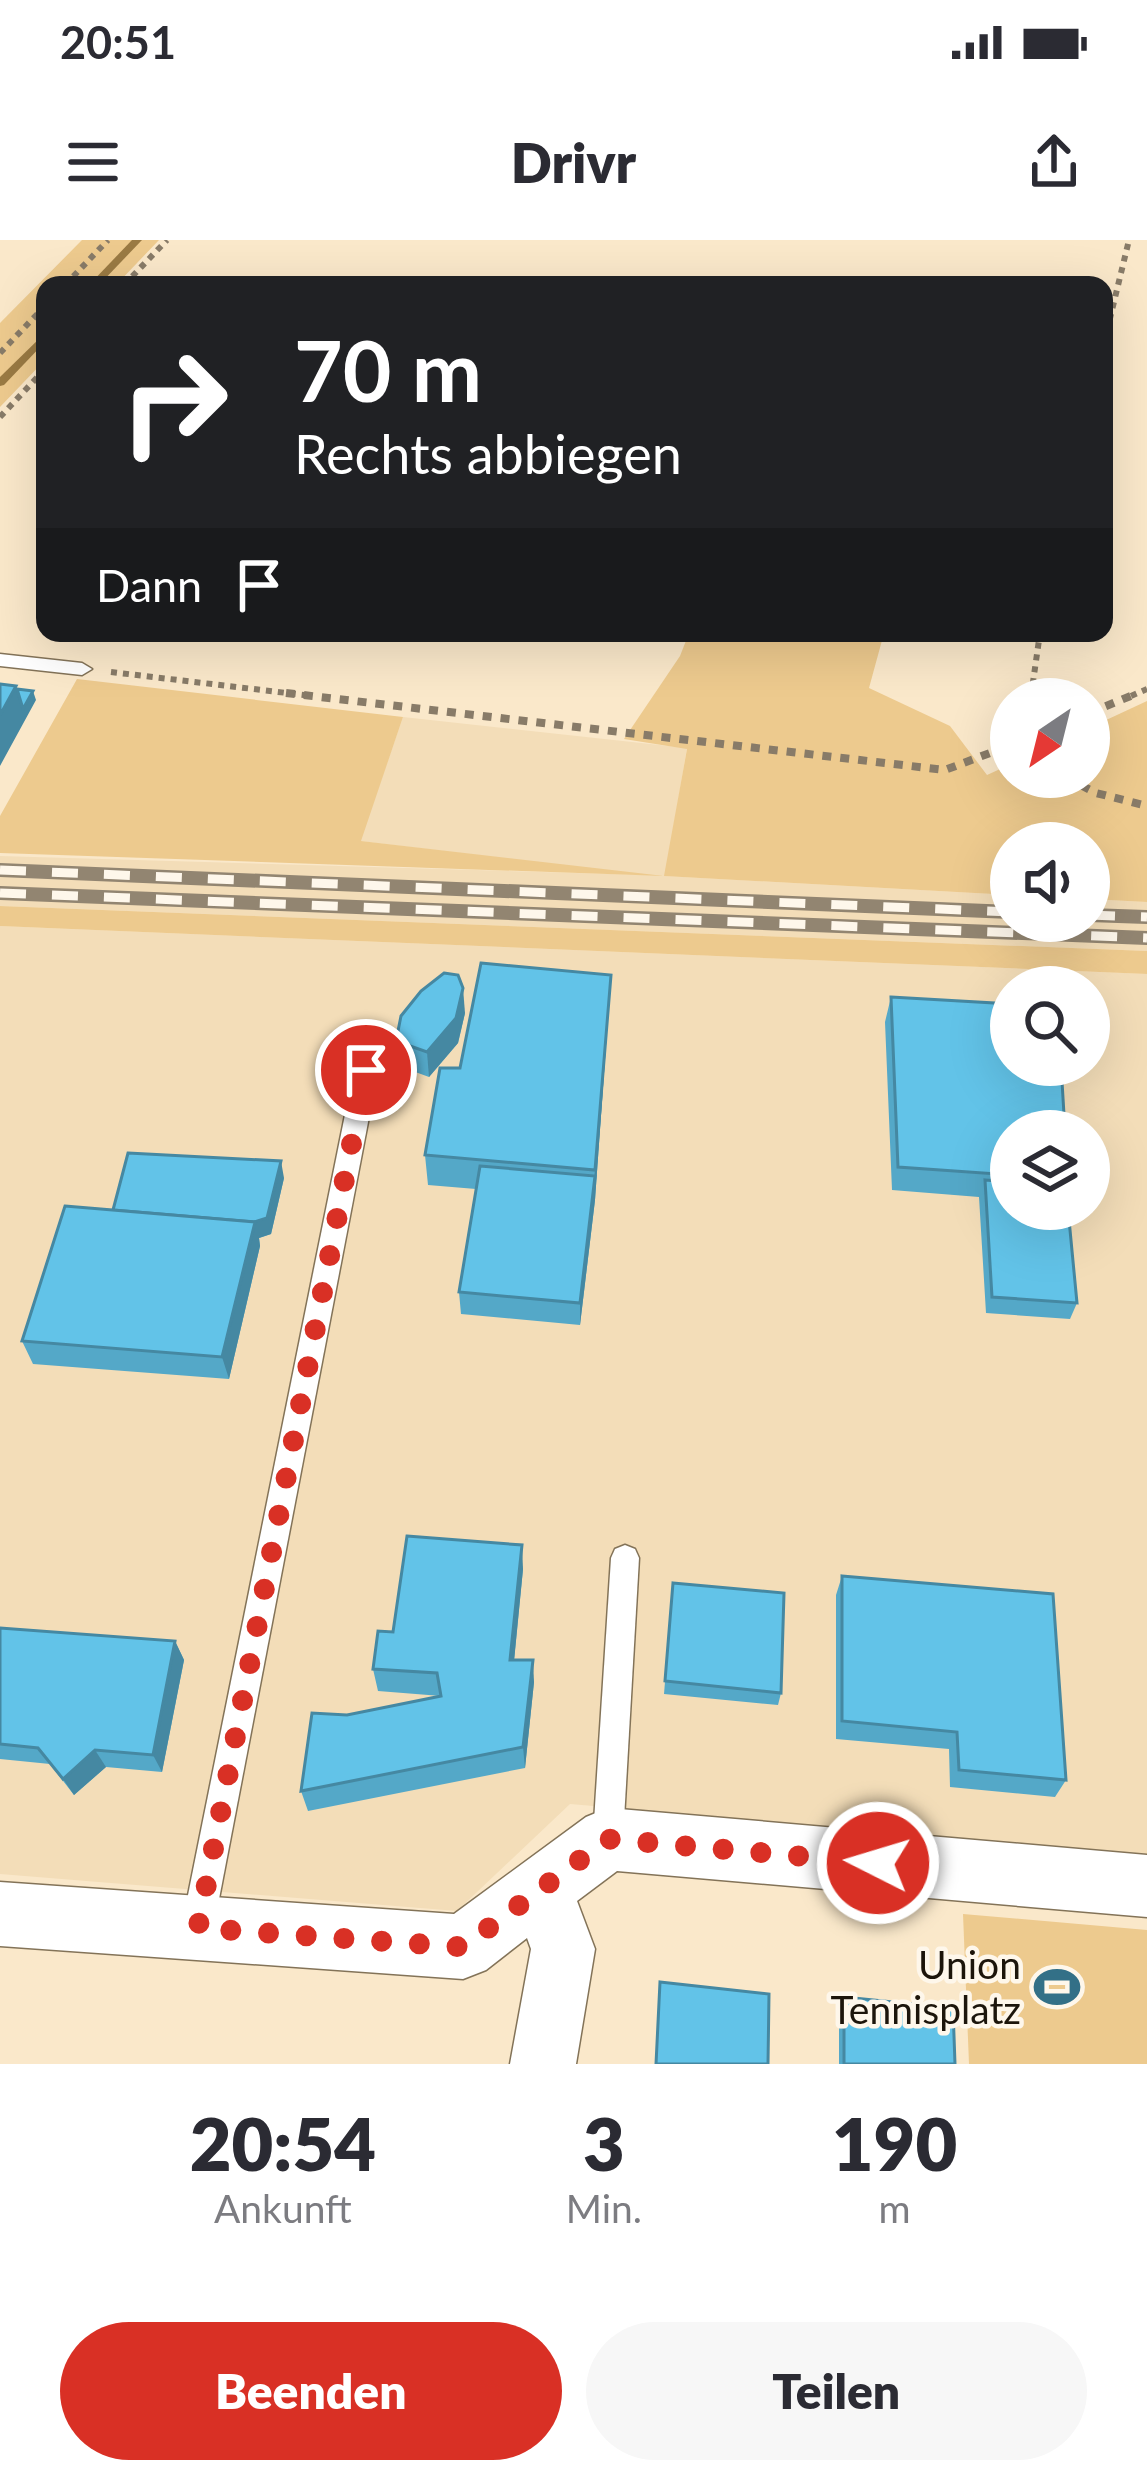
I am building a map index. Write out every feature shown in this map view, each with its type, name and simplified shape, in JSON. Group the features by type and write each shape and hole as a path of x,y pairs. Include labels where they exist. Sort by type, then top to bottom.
{"street":[{"path":"0,1914 463,1947 608,1839 1147,1886"},
{"path":"541,1889 563,1949 543,2064"}],"lane":[{"path":"0,660 82,669"},
{"path":"198,1928 366,1070"},
{"path":"608,1839 625,1558"}],"path":[{"path":"74,276 108,240"},
{"path":"132,276 166,240"},
{"path":"1113,307 1130,240"},
{"path":"0,353 36,315"},
{"path":"0,417 36,379"},
{"path":"1034,678 1039,642"},
{"path":"82,669 945,770 990,754"},
{"path":"1110,704 1147,689"},
{"path":"1110,797 1147,806"}],"shaded area":[{"path":"82,240 159,240 125,276 46,276"},
{"path":"36,287 36,369 0,407 0,323"},
{"path":"685,642 882,642 869,688 950,726 990,774 990,798 1110,798 1110,718 1147,701 1147,902 1110,900 1110,822 990,822 990,894 664,876 687,749 624,739"},
{"path":"77,679 403,717 361,841 664,876 0,853 0,816"},
{"path":"403,717 687,748 665,876 990,894 990,942 1110,942 1110,900 1147,902 1147,951 0,906 0,856 644,875 360,841"},
{"path":"0,906 1147,951 1147,974 1110,972 1110,966 990,967 0,926"},
{"path":"0,926 990,967 990,1086 1110,1086 1110,972 1147,974 1147,1854 570,1804 457,1911 0,1874"},
{"name":"Union Tennisplatz","path":"963,1914 1147,1930 1147,2064 969,2064"}],"building":[{"path":"0,684 16,686 0,715"},
{"path":"17,689 33,691 23,709"},
{"path":"481,963 611,975 595,1170 425,1155 440,1068 460,1068"},
{"path":"444,973 458,975 463,988 456,1018 427,1052 396,1041 401,1016"},
{"path":"891,997 990,1003 990,1086 1062,1086 1064,1110 990,1110 990,1174 898,1167"},
{"path":"128,1153 281,1161 267,1218 254,1222 113,1210"},
{"path":"480,1166 595,1176 580,1303 459,1292"},
{"path":"985,1180 990,1180 990,1230 1070,1230 1077,1303 992,1297"},
{"path":"65,1206 255,1222 222,1357 22,1341"},
{"path":"407,1536 522,1545 510,1660 533,1660 523,1747 301,1791 312,1713 347,1715 441,1696 437,1673 373,1669 378,1631 393,1632"},
{"path":"842,1576 1053,1594 1066,1780 959,1770 957,1732 842,1721"},
{"path":"673,1583 784,1593 781,1693 665,1681"},
{"path":"0,1628 175,1641 153,1755 95,1750 63,1779 38,1748 0,1744"},
{"path":"660,1982 769,1994 768,2064 656,2064"},
{"path":"844,1997 953,2008 955,2064 844,2064"}],"waterway":[{"path":"103,276 137,240"},
{"path":"0,383 36,345"}],"railway":[{"path":"0,870 990,911"},
{"path":"0,893 1147,938"},
{"path":"1110,916 1147,917"}],"place":[{"name":"Union Tennisplatz","path":"1057,1987"}],"route":[{"path":"366,1070 198,1928 463,1947 608,1839 878,1863"}]}
